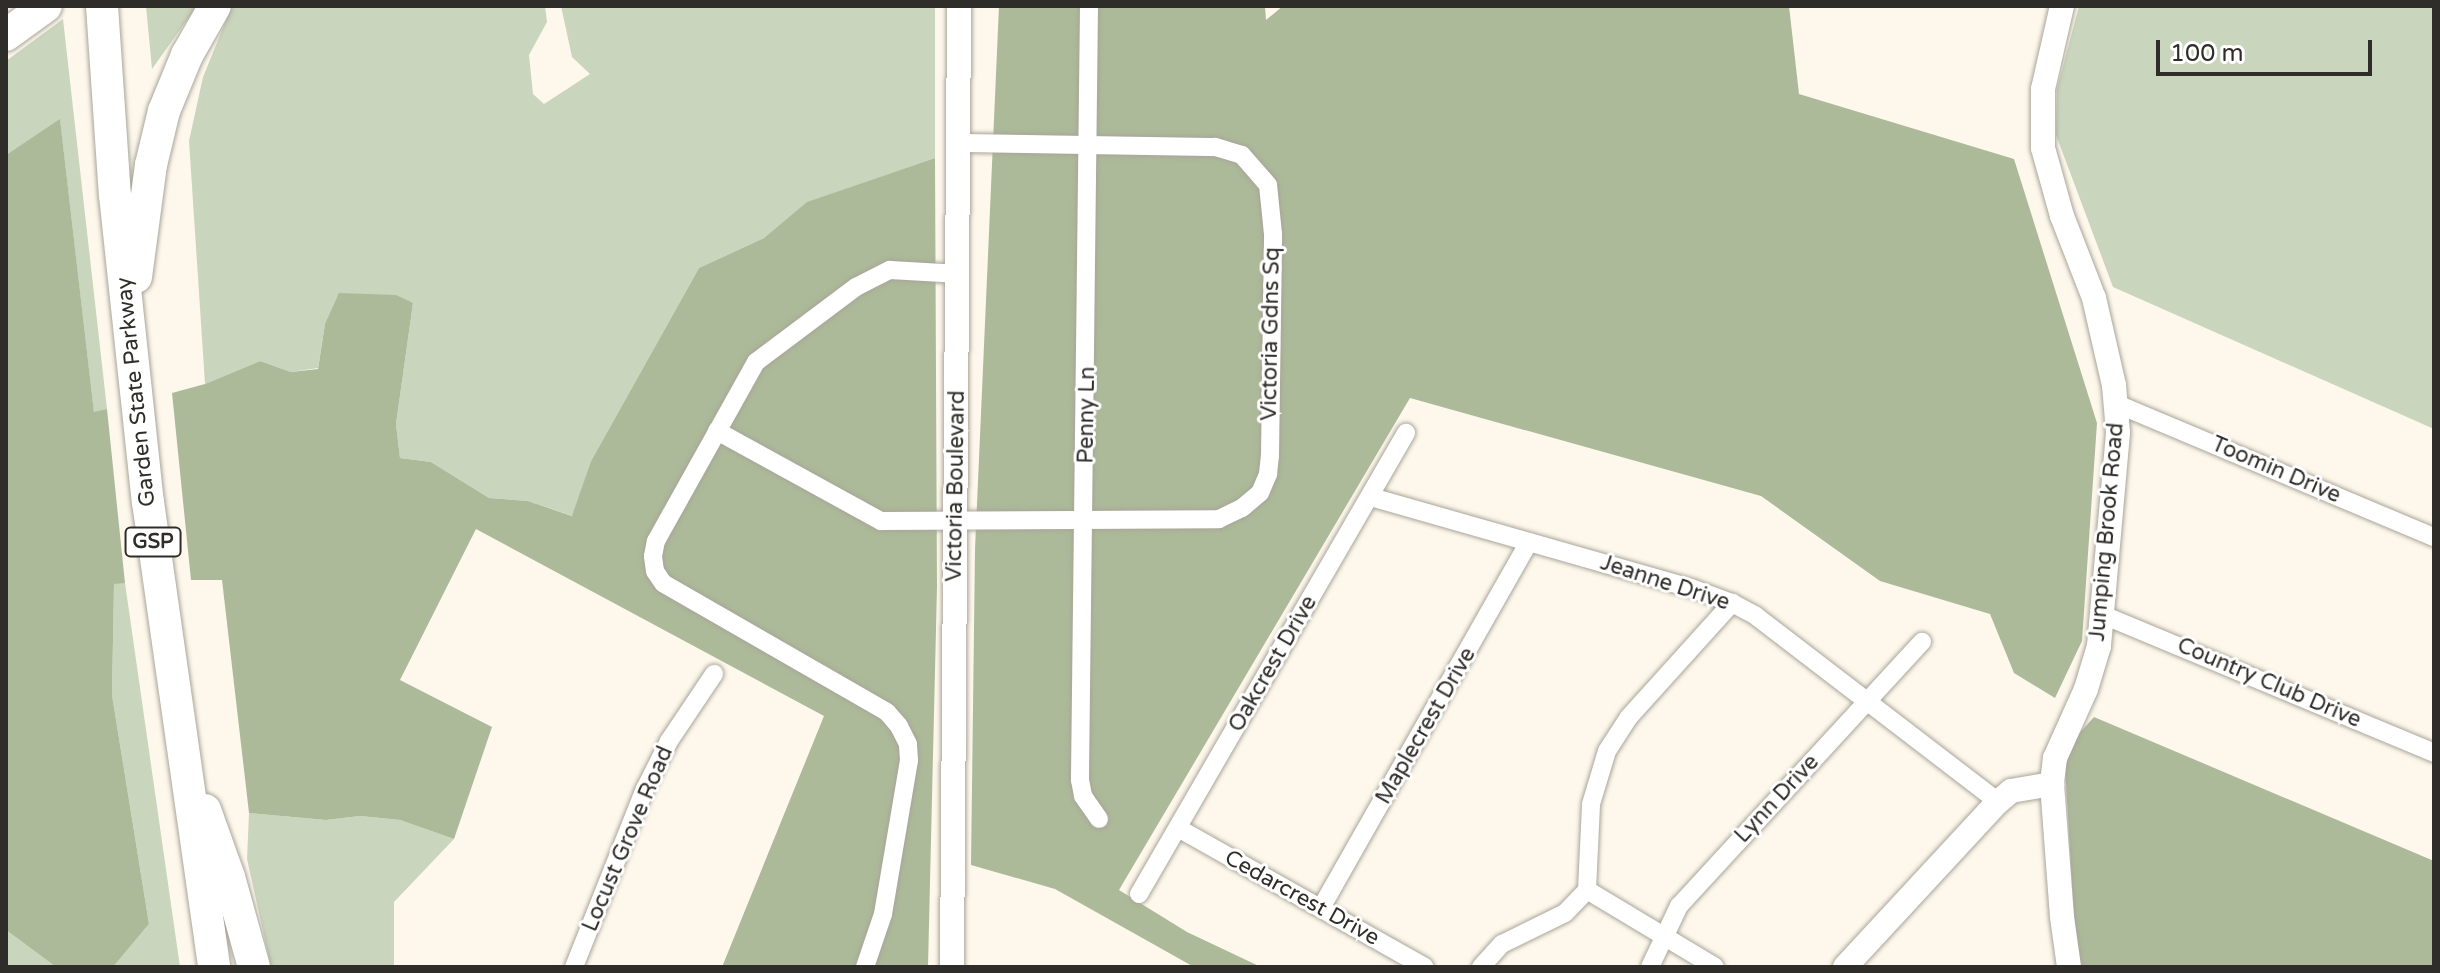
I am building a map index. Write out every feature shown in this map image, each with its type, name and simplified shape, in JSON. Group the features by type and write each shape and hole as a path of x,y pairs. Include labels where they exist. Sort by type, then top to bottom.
{"highway":[{"path":"6,35 46,6"},
{"name":"Garden State Parkway","path":"102,6 129,336 148,502 214,967"},
{"path":"129,336 146,196 158,137 187,55 215,6"},
{"path":"182,747 229,877 254,967"}],"street":[{"name":"Victoria Boulevard","path":"952,967 960,274 959,6"},
{"name":"Penny Ln","path":"1089,6 1086,519 1080,780 1083,796 1099,819"},
{"name":"Jumping Brook Road","path":"2062,6 2043,89 2043,148 2062,216 2094,298 2117,404 2116,461 2103,615 2086,689 2055,758 2052,784 2069,967"},
{"name":"Victoria Gdns Sq","path":"717,431 881,521 956,518 1219,519 1242,508 1260,493 1268,474 1270,456 1273,234 1268,185 1242,155 1215,147 958,143"},
{"path":"865,967 883,914 909,760 908,744 887,712 663,583 655,571 656,541 756,362 856,287 890,270 960,274"},
{"name":"Toomin Drive","path":"2117,404 2434,537"},
{"name":"Oakcrest Drive","path":"1139,894 1406,433"},
{"name":"Jeanne Drive","path":"1371,497 1691,588 1732,603 1756,616 1998,802"},
{"name":"Maplecrest Drive","path":"1321,908 1529,542"},
{"path":"1481,967 1502,944 1565,913 1587,890 1591,804 1607,751 1629,717 1732,603"},
{"name":"Country Club Drive","path":"2103,615 2434,753"},
{"name":"Lynn Drive","path":"1650,967 1679,906 1922,642"},
{"name":"Locust Grove Road","path":"574,967 645,789 669,741 714,674"},
{"path":"1845,967 1998,802 2011,791 2052,784"},
{"name":"Cedarcrest Drive","path":"1178,828 1425,967"},
{"path":"1587,890 1715,967"}],"green space":[{"path":"146,6 197,6 152,69"},
{"path":"232,6 545,6 547,22 529,55 533,94 544,104 590,74 572,57 561,6 935,6 935,158 808,202 764,238 699,268 591,461 573,516 528,501 489,498 431,462 400,458 396,424 413,303 325,324 318,368 291,372 260,361 205,384 189,141 203,77"},
{"path":"999,6 1265,6 1266,20 1283,6 1789,6 1799,94 2014,159 2097,423 2082,641 2055,698 2014,673 1990,614 1880,581 1761,496 1410,398 1119,890 1187,932 1261,967 1194,967 1055,889 971,865 975,549"},
{"path":"2079,6 2434,6 2434,429 2113,287 2056,135 2057,89"},
{"path":"63,19 107,409 94,413 60,120 6,155 6,61"},
{"path":"60,119 94,412 107,409 125,583 114,584 112,695 149,924 113,967 56,967 6,930 6,155"},
{"path":"935,158 937,587 928,967 722,967 824,716 476,529 400,680 492,727 454,839 400,820 360,816 326,820 249,813 222,580 191,580 172,393 205,384 260,361 291,372 318,369 325,324 339,293 396,295 413,303 396,424 400,458 431,462 489,498 528,501 572,516 591,461 699,268 764,238 807,202"},
{"path":"114,583 125,583 180,967 113,967 149,924 112,695"},
{"path":"2094,717 2434,861 2434,967 2077,967 2064,750"},
{"path":"249,813 326,820 360,816 400,820 454,839 394,902 394,967 271,967 247,859"},
{"path":"6,930 56,967 6,967"}]}
